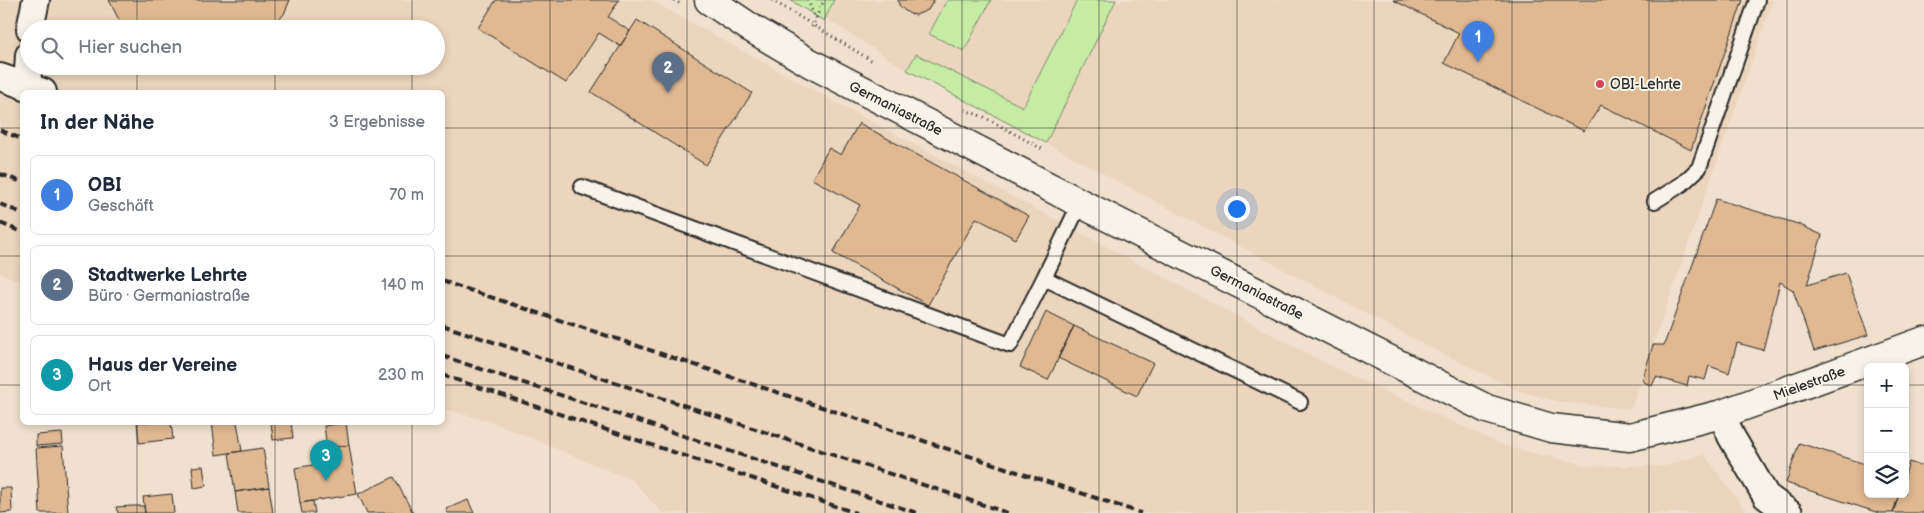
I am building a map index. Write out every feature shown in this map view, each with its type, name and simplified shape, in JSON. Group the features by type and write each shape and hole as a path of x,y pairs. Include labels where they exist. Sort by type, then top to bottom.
{"street":[{"path":"32,20 36,0"},
{"name":"Germaniastraße","path":"710,0 751,28 798,56 1080,203 1487,409 1551,428 1630,436 1722,414"},
{"path":"32,75 35,90"},
{"path":"0,76 35,90"},
{"name":"Mielestraße","path":"1722,414 1924,341"},
{"path":"1722,414 1731,436 1766,496 1789,513"}],"lane":[{"path":"1655,201 1682,184 1698,168 1757,0"},
{"path":"582,187 1010,344 1080,203"},
{"path":"1044,278 1300,402"}],"path":[{"path":"772,0 878,65"},
{"path":"808,0 816,19"},
{"path":"798,56 824,0"},
{"path":"960,107 984,117 1048,153"}],"shaded area":[{"path":"0,0 650,0 848,109 1331,366 1507,447 1590,466 1664,466 1704,454 1747,513 662,513 632,480 490,421 445,410 445,90 20,90 20,281 0,273"},
{"path":"834,0 947,0 929,34 964,51 991,0 1077,0 1023,107 916,54 907,70 825,18"},
{"path":"1116,0 1773,0 1631,409 1560,402 1519,391 1429,347 1046,143"}],"green space":[{"path":"790,0 834,0 824,21"},
{"path":"947,0 991,0 964,51 929,34"},
{"path":"1077,0 1116,0 1046,143 907,70 916,54 1023,107"}],"building":[{"path":"109,0 290,0 284,14 279,20 119,20"},
{"path":"496,0 619,0 608,17 630,31 620,46 599,33 566,83 478,28"},
{"path":"898,0 934,0 928,10 916,15 904,10 899,5"},
{"name":"OBI-Lehrte","path":"1393,0 1743,0 1691,150 1601,105 1584,131 1444,63 1459,33"},
{"path":"637,20 752,93 706,165 591,92"},
{"path":"859,123 1029,216 1016,239 976,218 928,305 833,253 860,205 812,179 829,148 841,155"},
{"path":"1716,199 1798,224 1822,235 1807,285 1846,273 1868,335 1814,351 1793,290 1780,282 1763,350 1737,343 1729,373 1709,366 1705,380 1689,376 1687,386 1656,377 1652,386 1642,381 1653,345 1664,345"},
{"path":"1046,312 1074,326 1048,380 1020,367"},
{"path":"1074,326 1153,363 1137,396 1058,358"},
{"path":"137,425 171,425 173,439 139,443"},
{"path":"212,425 238,425 242,451 216,455"},
{"path":"271,425 291,425 293,438 273,440"},
{"path":"346,425 349,445 327,448 324,426"},
{"path":"62,433 63,444 36,446 36,435"},
{"path":"1799,443 1864,464 1864,498 1898,498 1893,513 1879,513 1786,483"},
{"path":"349,445 357,494 300,503 295,468 330,462 327,448"},
{"path":"63,446 68,513 40,513 36,448"},
{"path":"263,448 269,487 235,492 229,453"},
{"path":"1909,462 1924,467 1924,513 1893,513 1898,498 1909,498"},
{"path":"203,466 206,486 194,488 192,467"},
{"path":"394,477 413,513 367,513 358,494"},
{"path":"269,487 273,513 238,513 235,492"},
{"path":"0,488 11,488 12,512 0,513"},
{"path":"172,494 174,513 145,513 143,497"},
{"path":"468,500 474,513 448,513 446,509"},
{"path":"313,501 315,513 302,513 300,503"},
{"path":"144,506 145,513 118,513 116,507"}],"railway":[{"path":"0,130 20,138"},
{"path":"0,174 20,181"},
{"path":"0,204 20,212"},
{"path":"0,223 20,231"},
{"path":"445,282 1141,513"},
{"path":"445,326 1008,513"},
{"path":"445,357 917,513"},
{"path":"445,376 856,513"}],"place":[{"name":"OBI","path":"1478,62"},
{"name":"OBI-Lehrte","path":"1600,84"},
{"name":"Stadtwerke Lehrte","path":"668,93"},
{"name":"Haus der Vereine","path":"326,481"}]}
